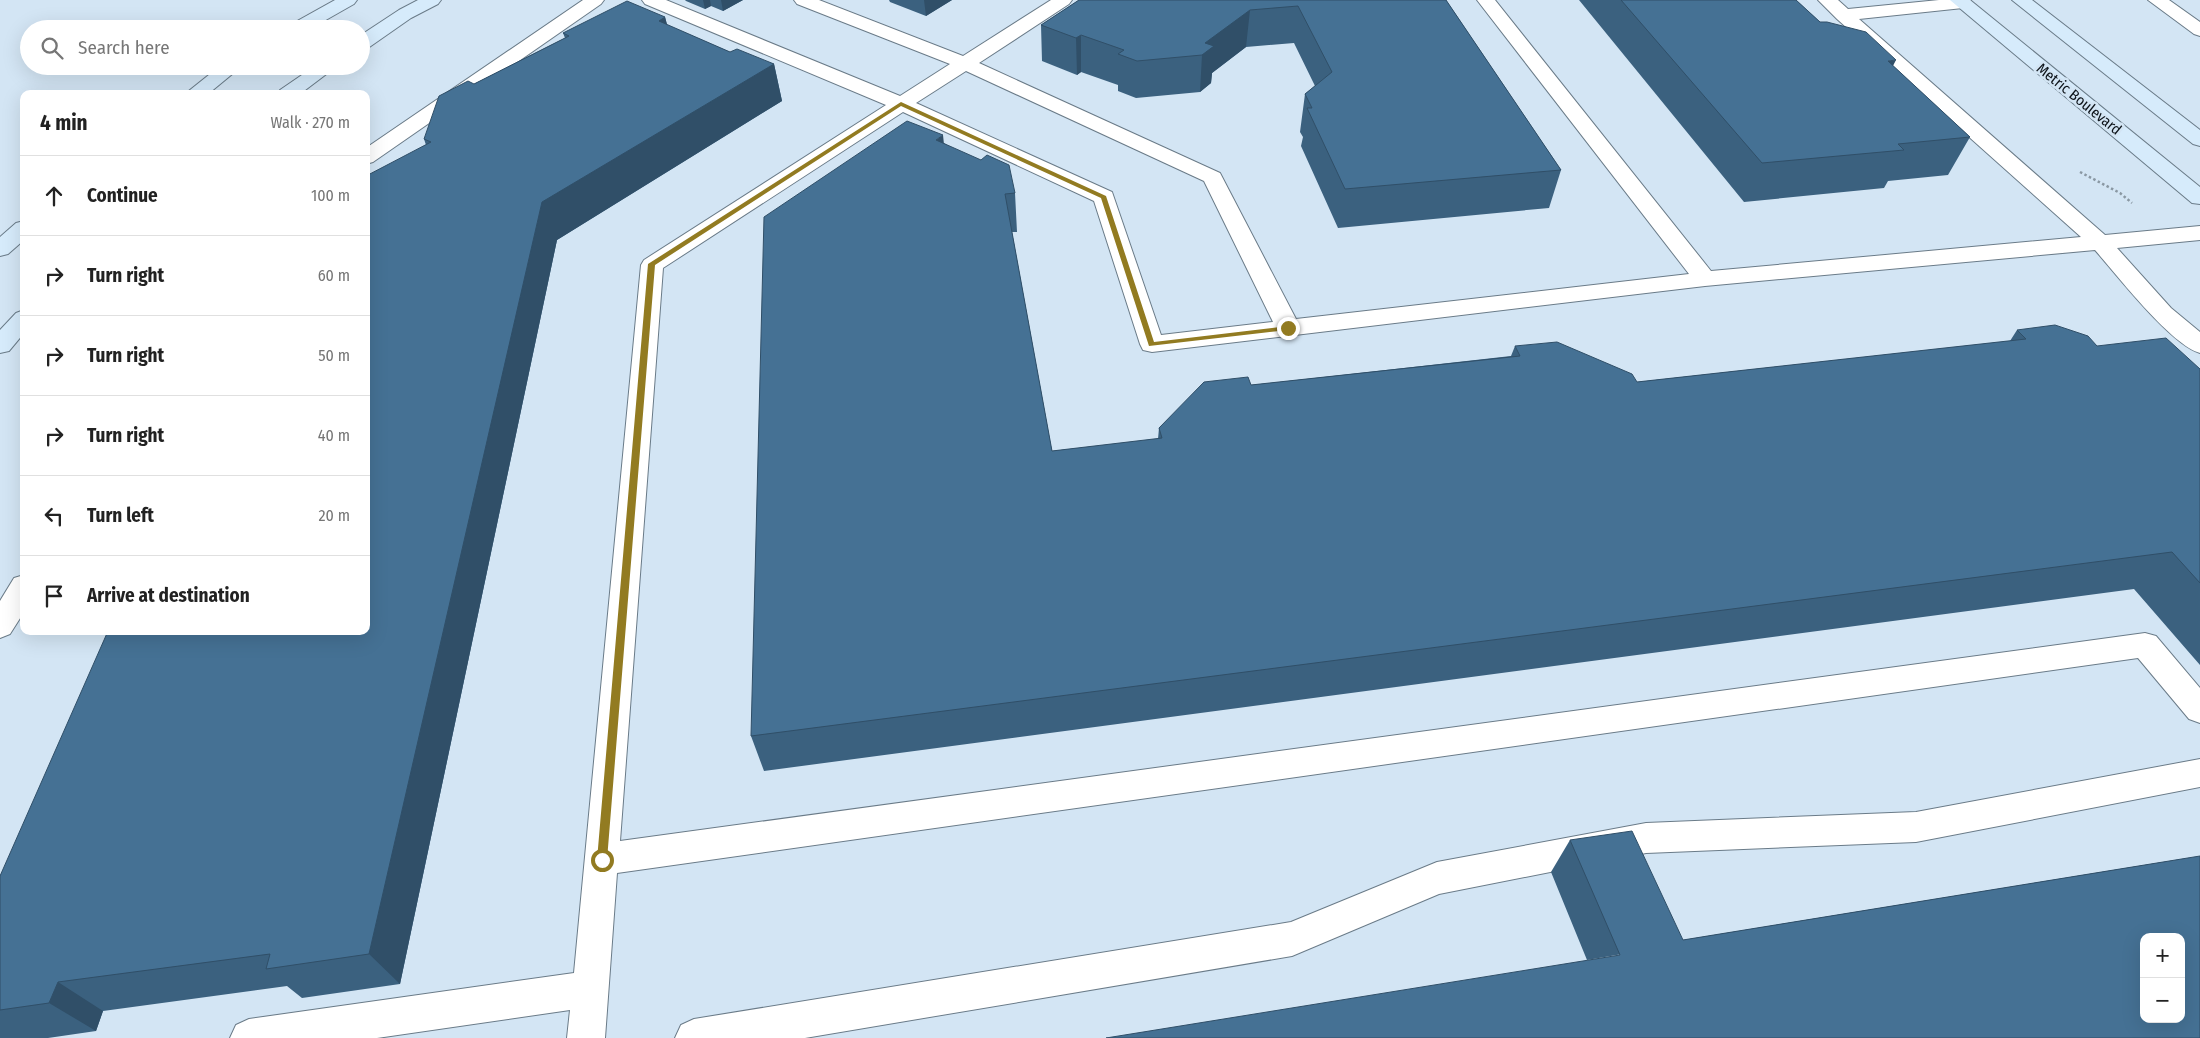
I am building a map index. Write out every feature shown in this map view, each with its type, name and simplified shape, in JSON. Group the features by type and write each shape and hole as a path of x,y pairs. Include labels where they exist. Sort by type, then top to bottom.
{"main road":[{"path":"312,20 348,0"},
{"path":"370,38 406,14 432,0"},
{"path":"2021,0 2200,140"},
{"name":"Metric Boulevard","path":"1961,2 2200,198"},
{"path":"200,90 221,75"},
{"path":"293,90 315,75"},
{"path":"0,249 20,232"},
{"path":"0,345 20,322"}],"lane":[{"path":"370,155 595,0"},
{"path":"651,0 901,104 1104,197 1152,344 1705,279 2200,233"},
{"path":"803,0 964,64 1213,177 1288,328"},
{"path":"586,1038 652,264 1063,0"},
{"path":"1486,0 1705,279"},
{"path":"1827,0 2100,242 2163,313 2200,345"},
{"path":"2157,0 2200,30"},
{"path":"1844,15 1961,2"},
{"path":"0,626 20,593"},
{"path":"602,860 2145,645 2200,710"},
{"path":"694,1038 1292,939 1437,878 1646,838 1916,827 2200,773"},
{"path":"249,1038 590,989"}],"path":[{"path":"2080,172 2120,193 2171,236"}],"building":[{"path":"1079,0 1446,0 1561,170 1345,189 1307,108 1312,108 1305,94 1332,72 1298,6 1250,10 1205,43 1214,46 1202,55 1137,61 1118,54 1124,50 1081,35 1076,38 1041,25"},
{"path":"1621,0 1796,0 1820,22 1866,32 1896,60 1888,61 1970,137 1898,144 1904,150 1762,163"},
{"path":"627,1 665,17 659,21 730,52 737,49 774,64 542,202 369,954 266,969 270,954 58,982 49,1003 0,1010 0,876 106,635 370,635 370,174 431,142 424,139 439,96 468,81 474,84 569,36 563,33"},
{"path":"907,121 943,135 936,140 981,160 987,155 1009,165 1015,193 1005,194 1052,451 1162,438 1159,428 1204,382 1248,377 1251,385 1520,356 1515,346 1557,342 1632,374 1637,382 2026,339 2017,330 2055,325 2088,336 2097,346 2166,338 2200,369 2200,583 2172,552 751,736 764,217"},
{"path":"1632,831 1683,940 2200,856 2200,1038 1106,1038 1620,955 1570,840"}],"route":[{"path":"602,860 652,264 901,104 1104,197 1152,344 1288,328"}]}
